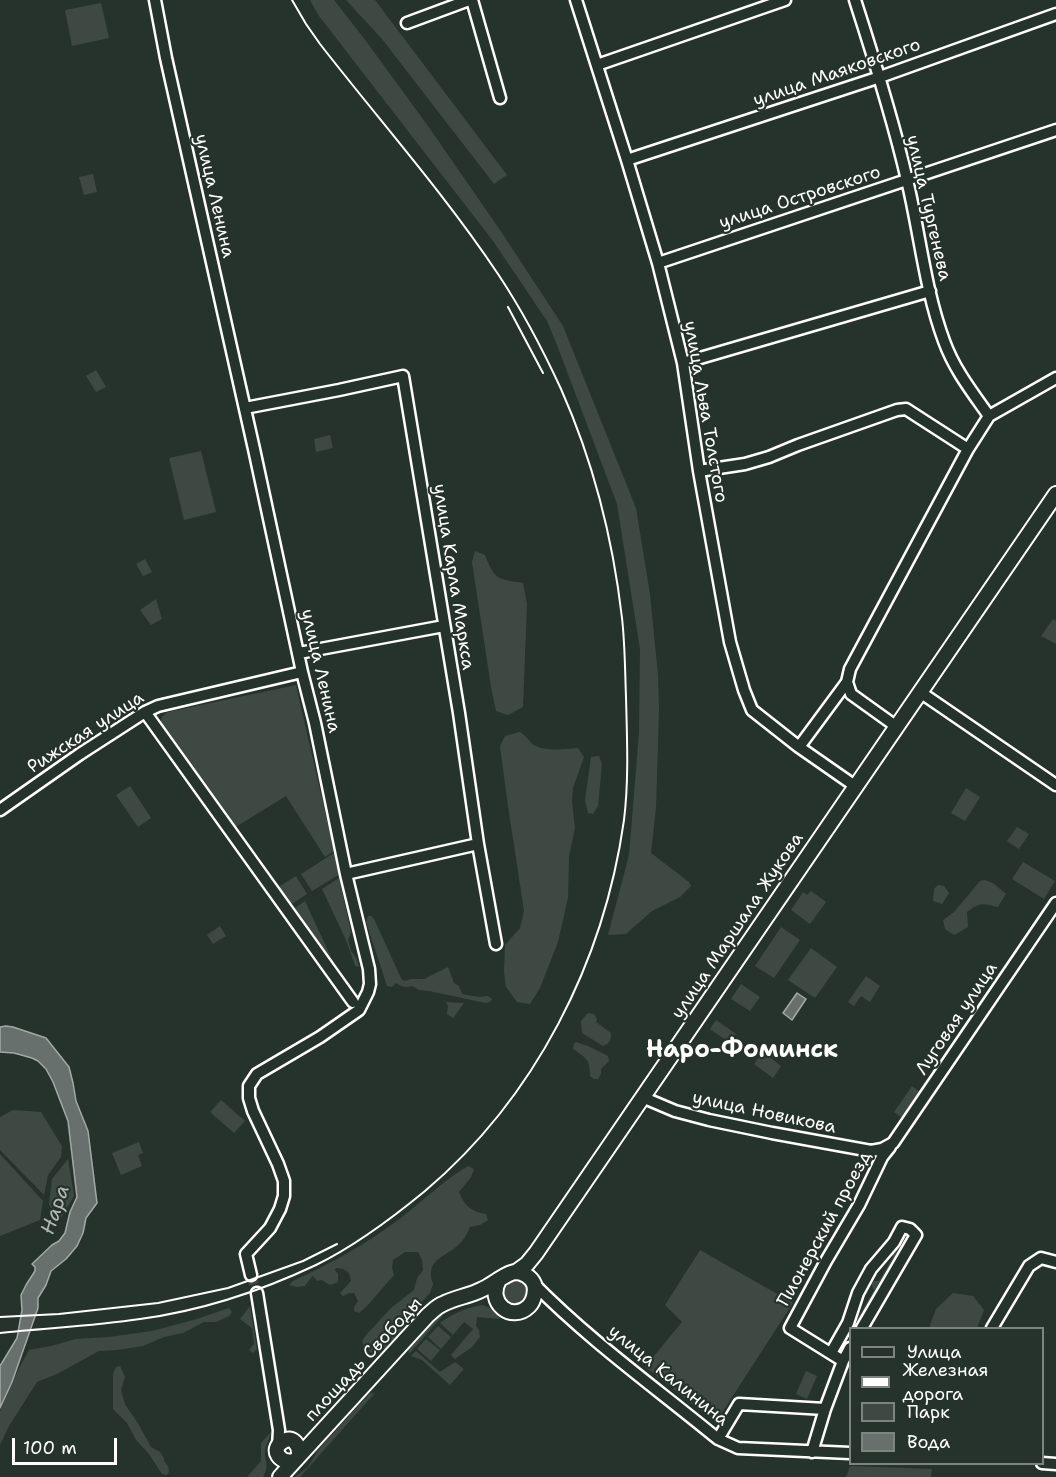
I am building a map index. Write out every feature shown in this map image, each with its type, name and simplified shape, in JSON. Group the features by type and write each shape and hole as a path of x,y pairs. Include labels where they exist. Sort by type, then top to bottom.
{"main road":[{"name":"улица Маршала Жукова","path":"521,1268 642,1097 1056,494"},
{"path":"521,1268 532,1281 535,1293 532,1302 523,1310 509,1311 496,1300 494,1292 499,1280 521,1268"},
{"name":"площадь Свободы","path":"287,1447 313,1440 326,1428 428,1315 441,1304 474,1293 499,1280"},
{"path":"474,1293 496,1300"},
{"path":"279,1477 287,1447"}],"street":[{"name":"улица Ленина","path":"155,0 315,723 346,874 369,969 370,984 359,1010 320,1037 257,1074 249,1086 249,1098 253,1111 284,1180 284,1196 280,1209 270,1228 246,1254 251,1275"},
{"path":"407,23 471,0 500,98"},
{"name":"улица Льва Толстого","path":"576,0 658,263 683,363 699,471 730,642 744,690 752,710 799,747 855,786"},
{"path":"597,65 784,0"},
{"name":"улица Тургенева","path":"855,0 880,77 907,180 930,291 944,341 958,371 989,416"},
{"name":"улица Маяковского","path":"627,160 880,77 1056,14"},
{"name":"улица Островского","path":"658,263 1056,130"},
{"path":"683,363 930,291"},
{"name":"улица Карла Маркса","path":"245,408 403,376 496,944"},
{"path":"799,747 847,682 850,669 968,449 989,416 1056,378"},
{"path":"699,471 745,464 769,457 897,410 906,409 968,449"},
{"path":"299,653 444,626"},
{"name":"Рижская улица","path":"0,810 81,754 158,706 302,672"},
{"path":"847,682 851,694 897,727"},
{"path":"920,692 1056,785"},
{"path":"145,712 353,1002"},
{"path":"346,874 478,844"},
{"name":"Луговая улица","path":"882,1149 893,1143 1056,903"},
{"name":"улица Новикова","path":"642,1097 675,1111 709,1120 871,1151 882,1149"},
{"name":"Пионерский проезд","path":"843,1360 790,1328 859,1205 882,1157 893,1143"},
{"path":"831,1353 848,1323 858,1293 872,1269 894,1242 902,1227 910,1229 916,1235 863,1327"},
{"path":"993,1327 1029,1266 1041,1258 1056,1262"},
{"name":"улица Калинина","path":"532,1281 549,1299 632,1371 718,1439 738,1448 849,1453"},
{"path":"257,1293 287,1447"},
{"path":"532,1302 549,1299"},
{"path":"812,1452 825,1409 849,1350"},
{"path":"718,1439 739,1404 825,1409"}],"green space":[{"path":"310,0 334,0 366,41 500,230 563,326 636,508 650,594 658,675 656,808 651,853 689,882 691,886 680,897 652,911 626,934 608,935 629,855 639,733 640,649 617,504 547,321 493,241 319,16"},
{"path":"346,0 375,0 507,175 494,184 382,39"},
{"path":"101,3 109,38 72,46 65,10"},
{"path":"93,174 97,192 84,195 79,177"},
{"path":"96,370 106,387 96,392 86,376"},
{"path":"330,435 333,448 316,452 314,439"},
{"path":"201,451 216,512 184,520 169,458"},
{"path":"475,551 485,555 498,577 523,583 527,604 523,707 508,715 496,711 491,687 472,562"},
{"path":"145,559 152,572 143,576 136,564"},
{"path":"156,599 162,619 151,625 140,610"},
{"path":"1053,619 1056,621 1056,644 1041,636"},
{"path":"296,685 334,851 325,857 286,796 234,828 161,722 162,717 168,712"},
{"path":"520,732 533,744 544,749 578,748 584,757 573,788 575,828 569,856 568,898 558,942 540,988 530,1004 517,1002 506,987 504,972 505,945 520,928 524,911 500,746 505,736"},
{"path":"599,756 602,764 598,806 593,814 588,813 585,800 591,757"},
{"path":"130,786 151,818 138,827 116,795"},
{"path":"966,788 980,797 965,821 951,813"},
{"path":"1017,827 1029,834 1019,849 1007,841"},
{"path":"334,853 340,874 312,891 301,874"},
{"path":"1023,862 1055,881 1044,899 1012,879"},
{"path":"296,876 307,894 289,906 277,888"},
{"path":"339,878 351,932 348,940 359,967 355,966 346,940 322,889"},
{"path":"980,881 993,883 1006,894 998,907 985,904 975,906 967,912 968,927 954,935 945,929 943,920 954,912"},
{"path":"938,885 944,886 949,893 942,904 933,901 934,889"},
{"path":"811,891 826,902 810,924 791,910 803,892 807,895"},
{"path":"305,901 342,981 292,910"},
{"path":"368,916 374,919 404,981 424,979 448,967 454,983 459,986 462,994 488,996 492,999 490,1002 419,990 412,986 404,987 396,983 392,987 387,986 366,922"},
{"path":"220,926 226,936 213,944 207,935"},
{"path":"781,927 800,940 774,978 755,966"},
{"path":"811,948 837,967 815,998 788,980"},
{"path":"866,976 880,986 870,1002 861,996 854,1006 848,1002"},
{"path":"741,984 760,997 750,1011 731,999"},
{"path":"446,1002 464,1003 453,1018 447,1014"},
{"path":"588,1013 594,1014 596,1022 611,1033 610,1041 603,1046 582,1033 581,1021"},
{"path":"716,1020 736,1034 730,1043 710,1029"},
{"path":"576,1042 608,1056 609,1061 601,1069 598,1079 590,1076 586,1060 573,1049"},
{"path":"763,1052 781,1066 773,1078 754,1064"},
{"path":"912,1086 920,1092 902,1118 894,1112"},
{"path":"221,1100 245,1121 234,1133 210,1112"},
{"path":"13,1110 41,1112 62,1146 61,1157 48,1175 44,1195 0,1150 0,1117"},
{"path":"139,1142 143,1153 138,1155 142,1166 121,1175 112,1153"},
{"path":"0,1154 43,1201 40,1220 0,1236"},
{"path":"68,1159 74,1196 59,1221 49,1204 52,1179"},
{"path":"468,1166 474,1169 471,1177 459,1192 469,1207 476,1212 486,1214 488,1220 470,1227 461,1243 436,1261 431,1270 433,1284 430,1293 383,1352 374,1354 365,1349 362,1341 391,1308 414,1290 417,1278 423,1270 418,1252 405,1252 393,1260 394,1275 359,1313 354,1311 358,1301 354,1293 343,1296 340,1293 351,1281 349,1273 343,1269 336,1268 338,1282 330,1285 322,1280 317,1281 313,1276 305,1286 289,1285 363,1244"},
{"path":"906,1232 912,1235 905,1252 898,1253 862,1316 864,1322 862,1325 856,1321 874,1290 871,1284 879,1281 893,1257 890,1252"},
{"path":"700,1250 793,1303 716,1422 645,1367 682,1322 665,1305"},
{"path":"515,1281 523,1285 527,1293 523,1301 515,1305 507,1301 503,1293 507,1285"},
{"path":"953,1293 973,1296 984,1310 977,1327 929,1327 936,1309"},
{"path":"480,1299 447,1312 461,1305"},
{"path":"482,1305 490,1308 500,1319 477,1317 476,1326 480,1337 472,1347 455,1359 451,1355 473,1329 464,1322 453,1335 440,1323 460,1311"},
{"path":"250,1306 257,1349 253,1353 249,1350 254,1344 252,1328 240,1319"},
{"path":"229,1308 232,1312 229,1316 216,1322 204,1322 183,1333 164,1337 143,1346 99,1351 37,1382 9,1426 0,1445 0,1411 29,1350 76,1339 152,1331"},
{"path":"446,1312 409,1354 408,1349 420,1335"},
{"path":"438,1326 451,1337 441,1349 428,1337"},
{"path":"426,1339 440,1350 431,1361 417,1349"},
{"path":"416,1351 440,1372 455,1362 464,1369 450,1385 422,1360 411,1356"},
{"path":"120,1366 125,1377 121,1390 125,1404 151,1447 160,1452 164,1458 168,1466 167,1475 162,1474 149,1454 136,1440 127,1423 113,1409 113,1374 116,1367"},
{"path":"806,1371 817,1376 807,1399 796,1394"},
{"path":"372,1393 374,1394 300,1477 295,1477 308,1467 318,1450"},
{"path":"271,1432 265,1450 266,1468 263,1477 247,1477 261,1461 261,1443"},
{"path":"850,1466 932,1469 931,1477 846,1477"}],"water":[{"path":"797,993 806,999 792,1020 783,1013"},
{"path":"6,1026 46,1038 69,1067 76,1101 88,1131 97,1203 86,1218 77,1246 51,1271 38,1298 38,1308 12,1382 0,1408 0,1366 17,1338 22,1310 21,1295 35,1271 32,1264 65,1233 70,1212 77,1197 68,1121 53,1082 46,1069 38,1061 14,1053 0,1052 0,1027"}],"tunnel":[{"path":"251,1275 257,1293"}],"railway":[{"path":"0,1333 123,1321 208,1305 274,1283 316,1265 359,1241 386,1222 425,1191 464,1154 500,1114 531,1070 558,1024 581,975 600,925 614,873 627,789 624,638 607,530 583,444 547,360 498,274 434,186 320,44 292,0"},
{"path":"508,307 543,373"},
{"path":"0,1317 59,1314 158,1303 228,1288 303,1261 337,1244"}],"district":[{"name":"Наро-Фоминск","path":"742,1051"}],"water label":[{"name":"Нара","path":"56,1210"}]}
